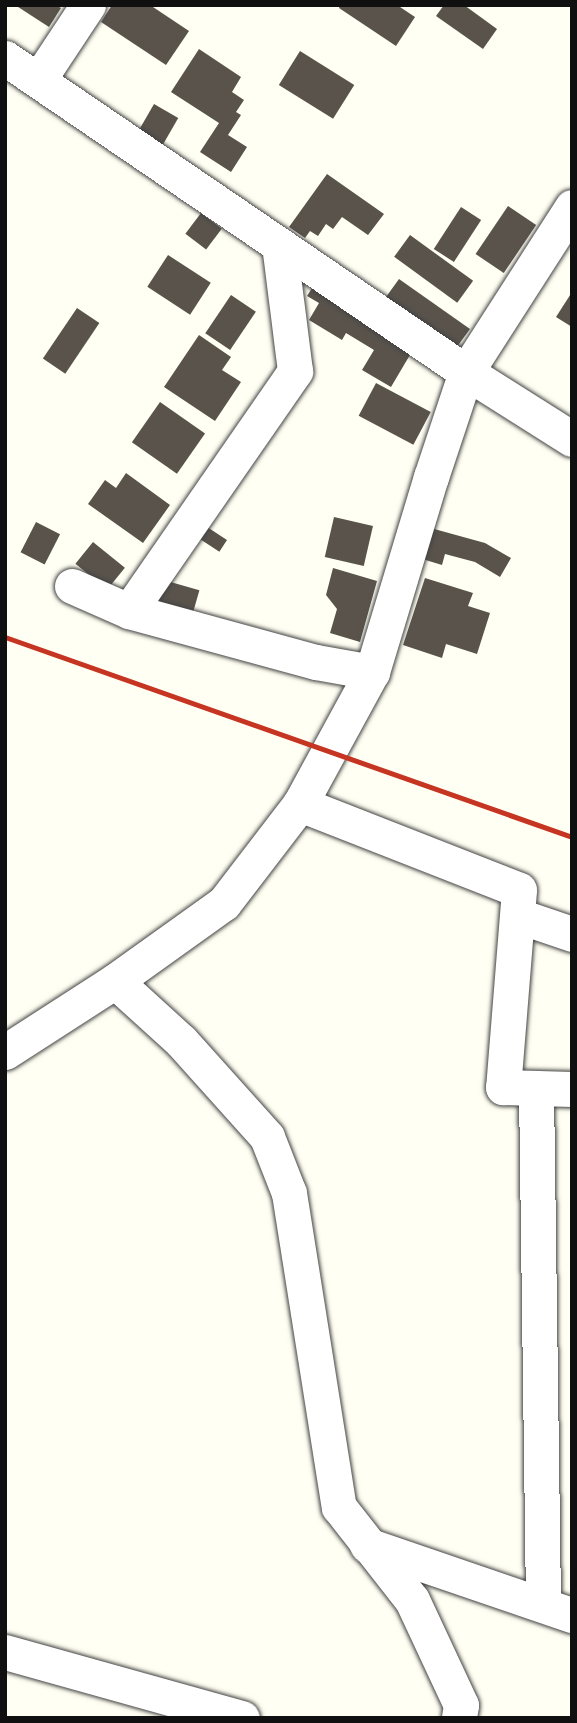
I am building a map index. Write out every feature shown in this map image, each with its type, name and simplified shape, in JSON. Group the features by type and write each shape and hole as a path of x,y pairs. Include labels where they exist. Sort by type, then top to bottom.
{"street":[{"path":"39,79 88,5"},
{"path":"5,58 466,372 572,439"},
{"path":"5,1052 115,981 224,903 300,804 372,672 430,477 466,372 572,207"},
{"path":"129,611 295,371 279,245"},
{"path":"72,586 129,611 316,662 372,672"},
{"path":"300,804 519,890 519,916 503,1087 572,1089"},
{"path":"519,916 572,934"},
{"path":"115,981 181,1041 267,1137 289,1193 339,1507 412,1600 461,1705 459,1718"},
{"path":"367,1545 557,1609 536,1088"},
{"path":"5,1651 242,1718"}],"building":[{"path":"15,5 56,5 61,8 49,27"},
{"path":"112,5 150,5 189,31 166,65 101,22"},
{"path":"340,5 397,5 415,17 396,46 339,8"},
{"path":"444,5 464,5 497,29 483,49 436,16"},
{"path":"199,49 241,77 232,92 244,100 236,112 241,115 228,135 247,147 231,172 200,152 219,123 171,92"},
{"path":"300,51 354,85 333,119 279,85"},
{"path":"154,104 178,118 162,146 138,132"},
{"path":"327,174 384,214 368,235 342,217 333,229 326,224 318,236 310,231 305,238 289,227"},
{"path":"508,206 536,225 504,273 476,254"},
{"path":"461,207 481,220 454,262 434,249"},
{"path":"201,213 222,229 206,249 185,234"},
{"path":"410,235 473,281 457,303 394,257"},
{"path":"168,255 211,283 190,315 147,287"},
{"path":"318,279 417,343 391,387 362,370 374,350 346,333 342,340 309,320 319,303 307,296"},
{"path":"399,279 470,329 451,355 386,297"},
{"path":"572,292 572,327 556,317"},
{"path":"231,295 256,312 230,350 205,333"},
{"path":"77,308 99,323 65,374 43,359"},
{"path":"199,335 231,357 222,370 241,382 215,421 164,387"},
{"path":"376,383 431,412 413,445 359,416"},
{"path":"160,402 205,434 177,474 132,442"},
{"path":"126,473 170,505 143,543 88,504 105,480 116,488"},
{"path":"334,517 373,526 364,566 325,557"},
{"path":"36,522 60,534 45,565 21,552"},
{"path":"201,523 227,540 219,552 193,535"},
{"path":"427,527 485,543 511,558 500,577 475,562 445,554 442,565 419,558"},
{"path":"93,542 125,568 107,590 75,564"},
{"path":"333,568 377,581 360,642 330,633 337,609 326,595"},
{"path":"425,578 473,593 468,606 490,613 477,654 446,644 442,658 403,645"},
{"path":"160,579 199,590 190,622 151,611"}],"railway":[{"path":"5,637 572,837"}]}
